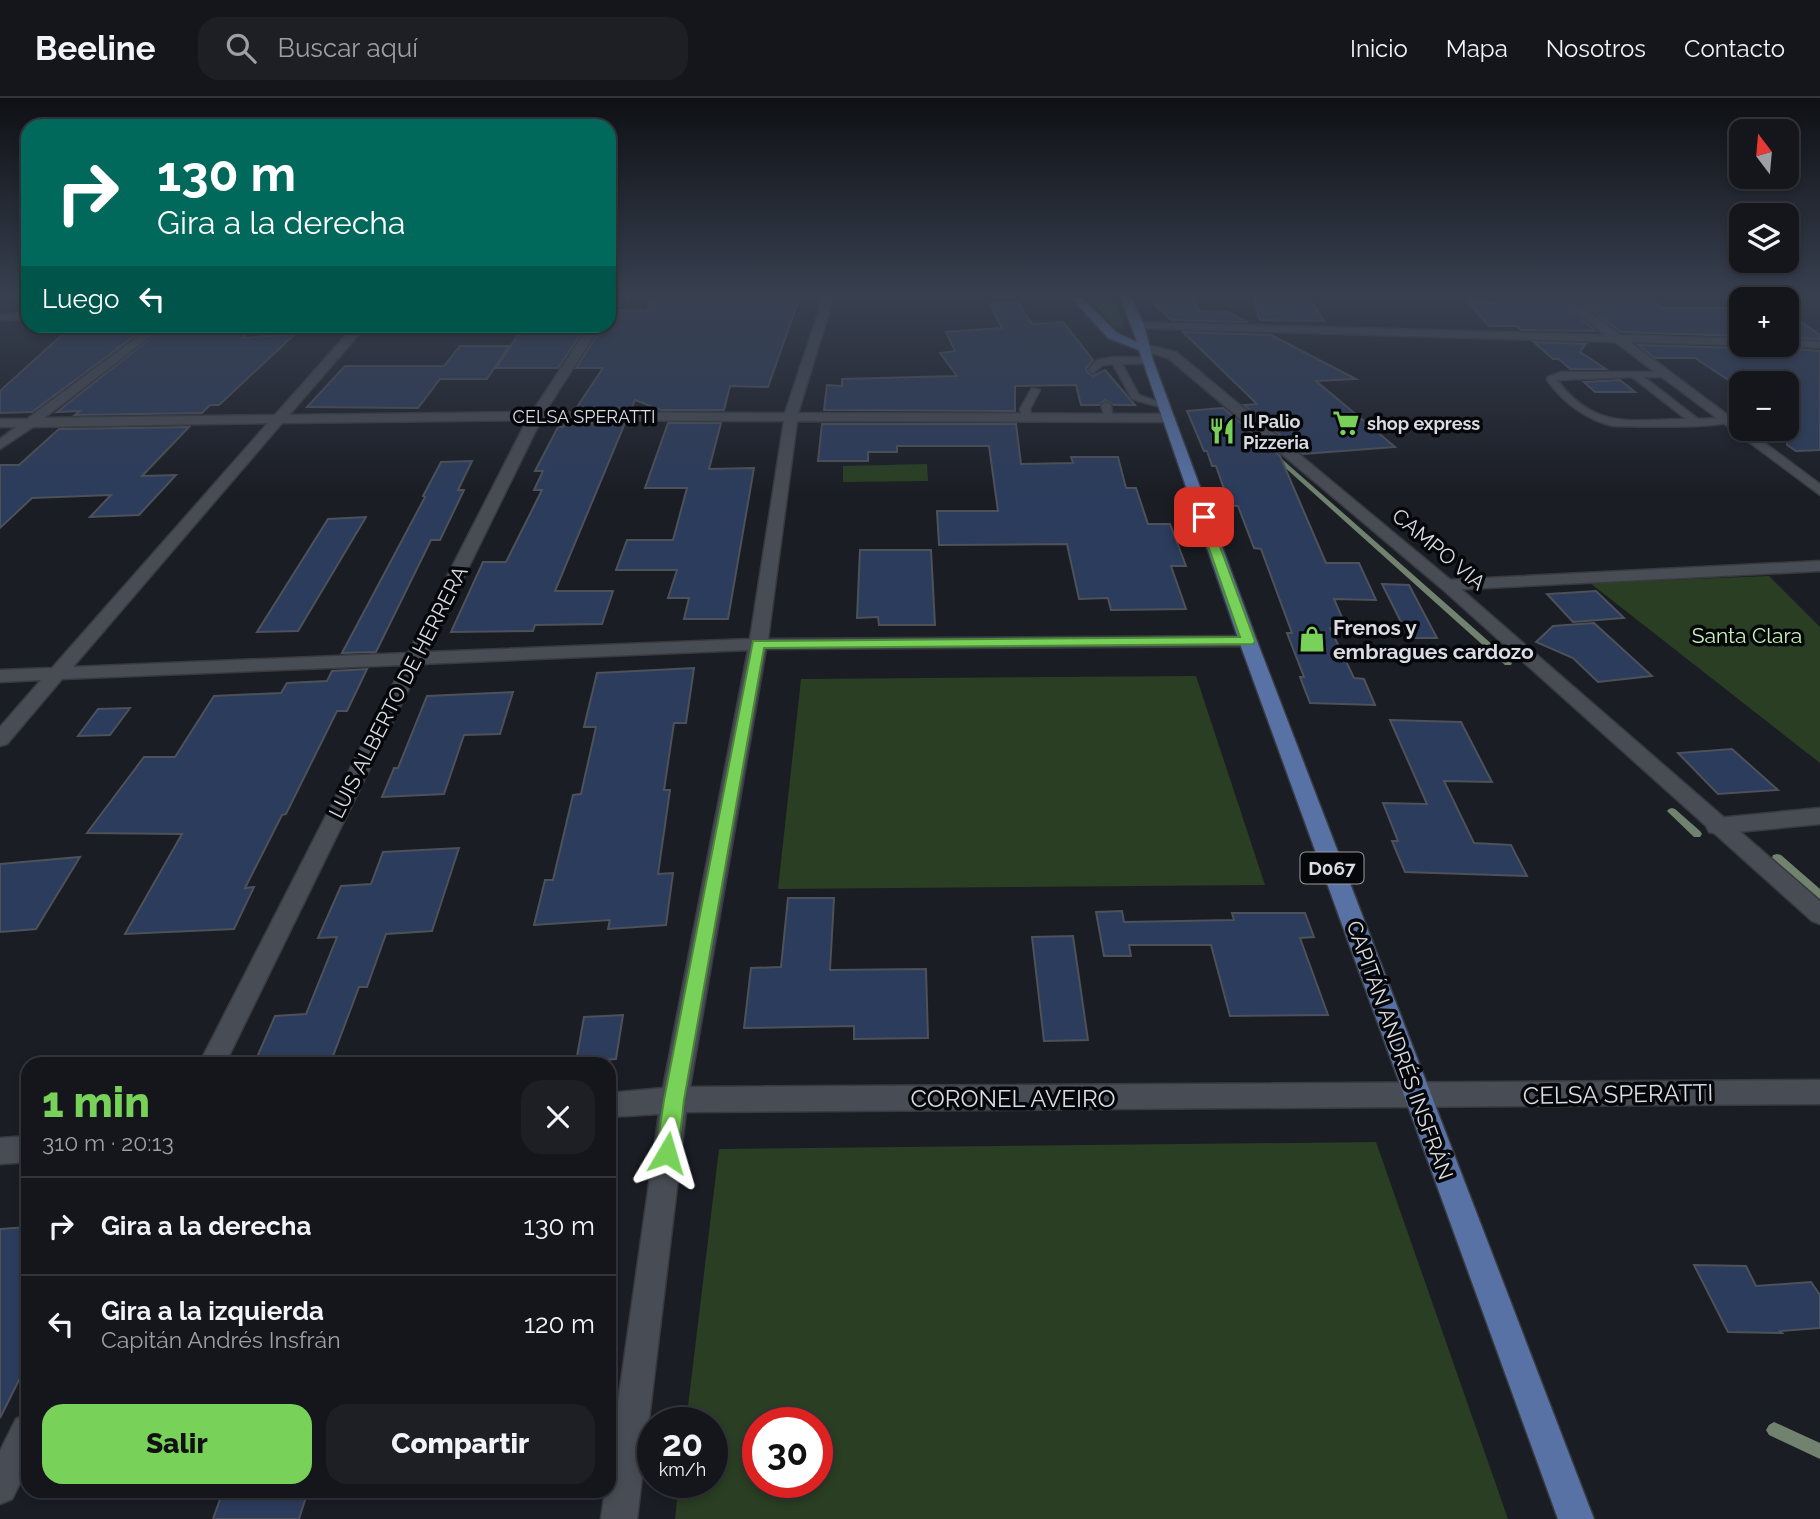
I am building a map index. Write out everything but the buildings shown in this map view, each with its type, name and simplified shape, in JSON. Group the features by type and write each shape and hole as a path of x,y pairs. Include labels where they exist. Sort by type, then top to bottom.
{"main road":[{"name":"CAPITÁN ANDRÉS INSFRÁN","path":"1148,362 1248,641 1576,1519"}],"street":[{"path":"0,445 108,362"},
{"path":"0,738 328,362"},
{"name":"LUIS ALBERTO DE HERRERA","path":"216,1057 536,416 571,362"},
{"path":"619,1519 674,1100 758,644 791,416 808,362"},
{"name":"CAMPO VIA","path":"1181,362 1447,585 1820,915"},
{"path":"1648,362 1820,491"},
{"name":"CELSA SPERATTI","path":"0,423 536,416 1027,418 1108,411 1166,412"},
{"path":"1447,585 1820,566"},
{"path":"0,676 758,644 1248,641"},
{"path":"1717,826 1820,816"},
{"name":"CELSA SPERATTI","path":"1417,1096 1820,1092"},
{"name":"CORONEL AVEIRO","path":"616,1104 674,1100 1417,1096"},
{"path":"0,1151 21,1150"},
{"path":"0,1487 21,1445"}],"lane":[{"path":"1093,370 1100,362"},
{"path":"1116,362 1135,397 1166,412"},
{"path":"1634,374 1696,422"},
{"path":"1664,374 1561,375 1553,377 1552,380 1598,420 1613,423 1726,421"},
{"path":"1027,418 1025,409 1035,390"}],"green space":[{"path":"927,464 928,481 843,482 843,466"},
{"name":"Santa Clara","path":"1769,576 1820,627 1820,763 1590,583"},
{"path":"1196,676 1265,885 778,889 801,679"},
{"path":"1376,1142 1508,1519 675,1519 677,1498 728,1498 728,1407 688,1407 719,1149"}],"waterway":[{"path":"1273,454 1508,663"},
{"path":"1672,811 1697,834"},
{"path":"1777,858 1820,895"},
{"path":"1774,1430 1820,1451"}],"place":[{"name":"shop express","path":"1346,423"},
{"name":"Il Palio Pizzeria","path":"1222,431"},
{"name":"Frenos y embragues cardozo","path":"1312,639"}],"route":[{"path":"667,1153 674,1100 758,644 1248,641 1204,517"}]}
